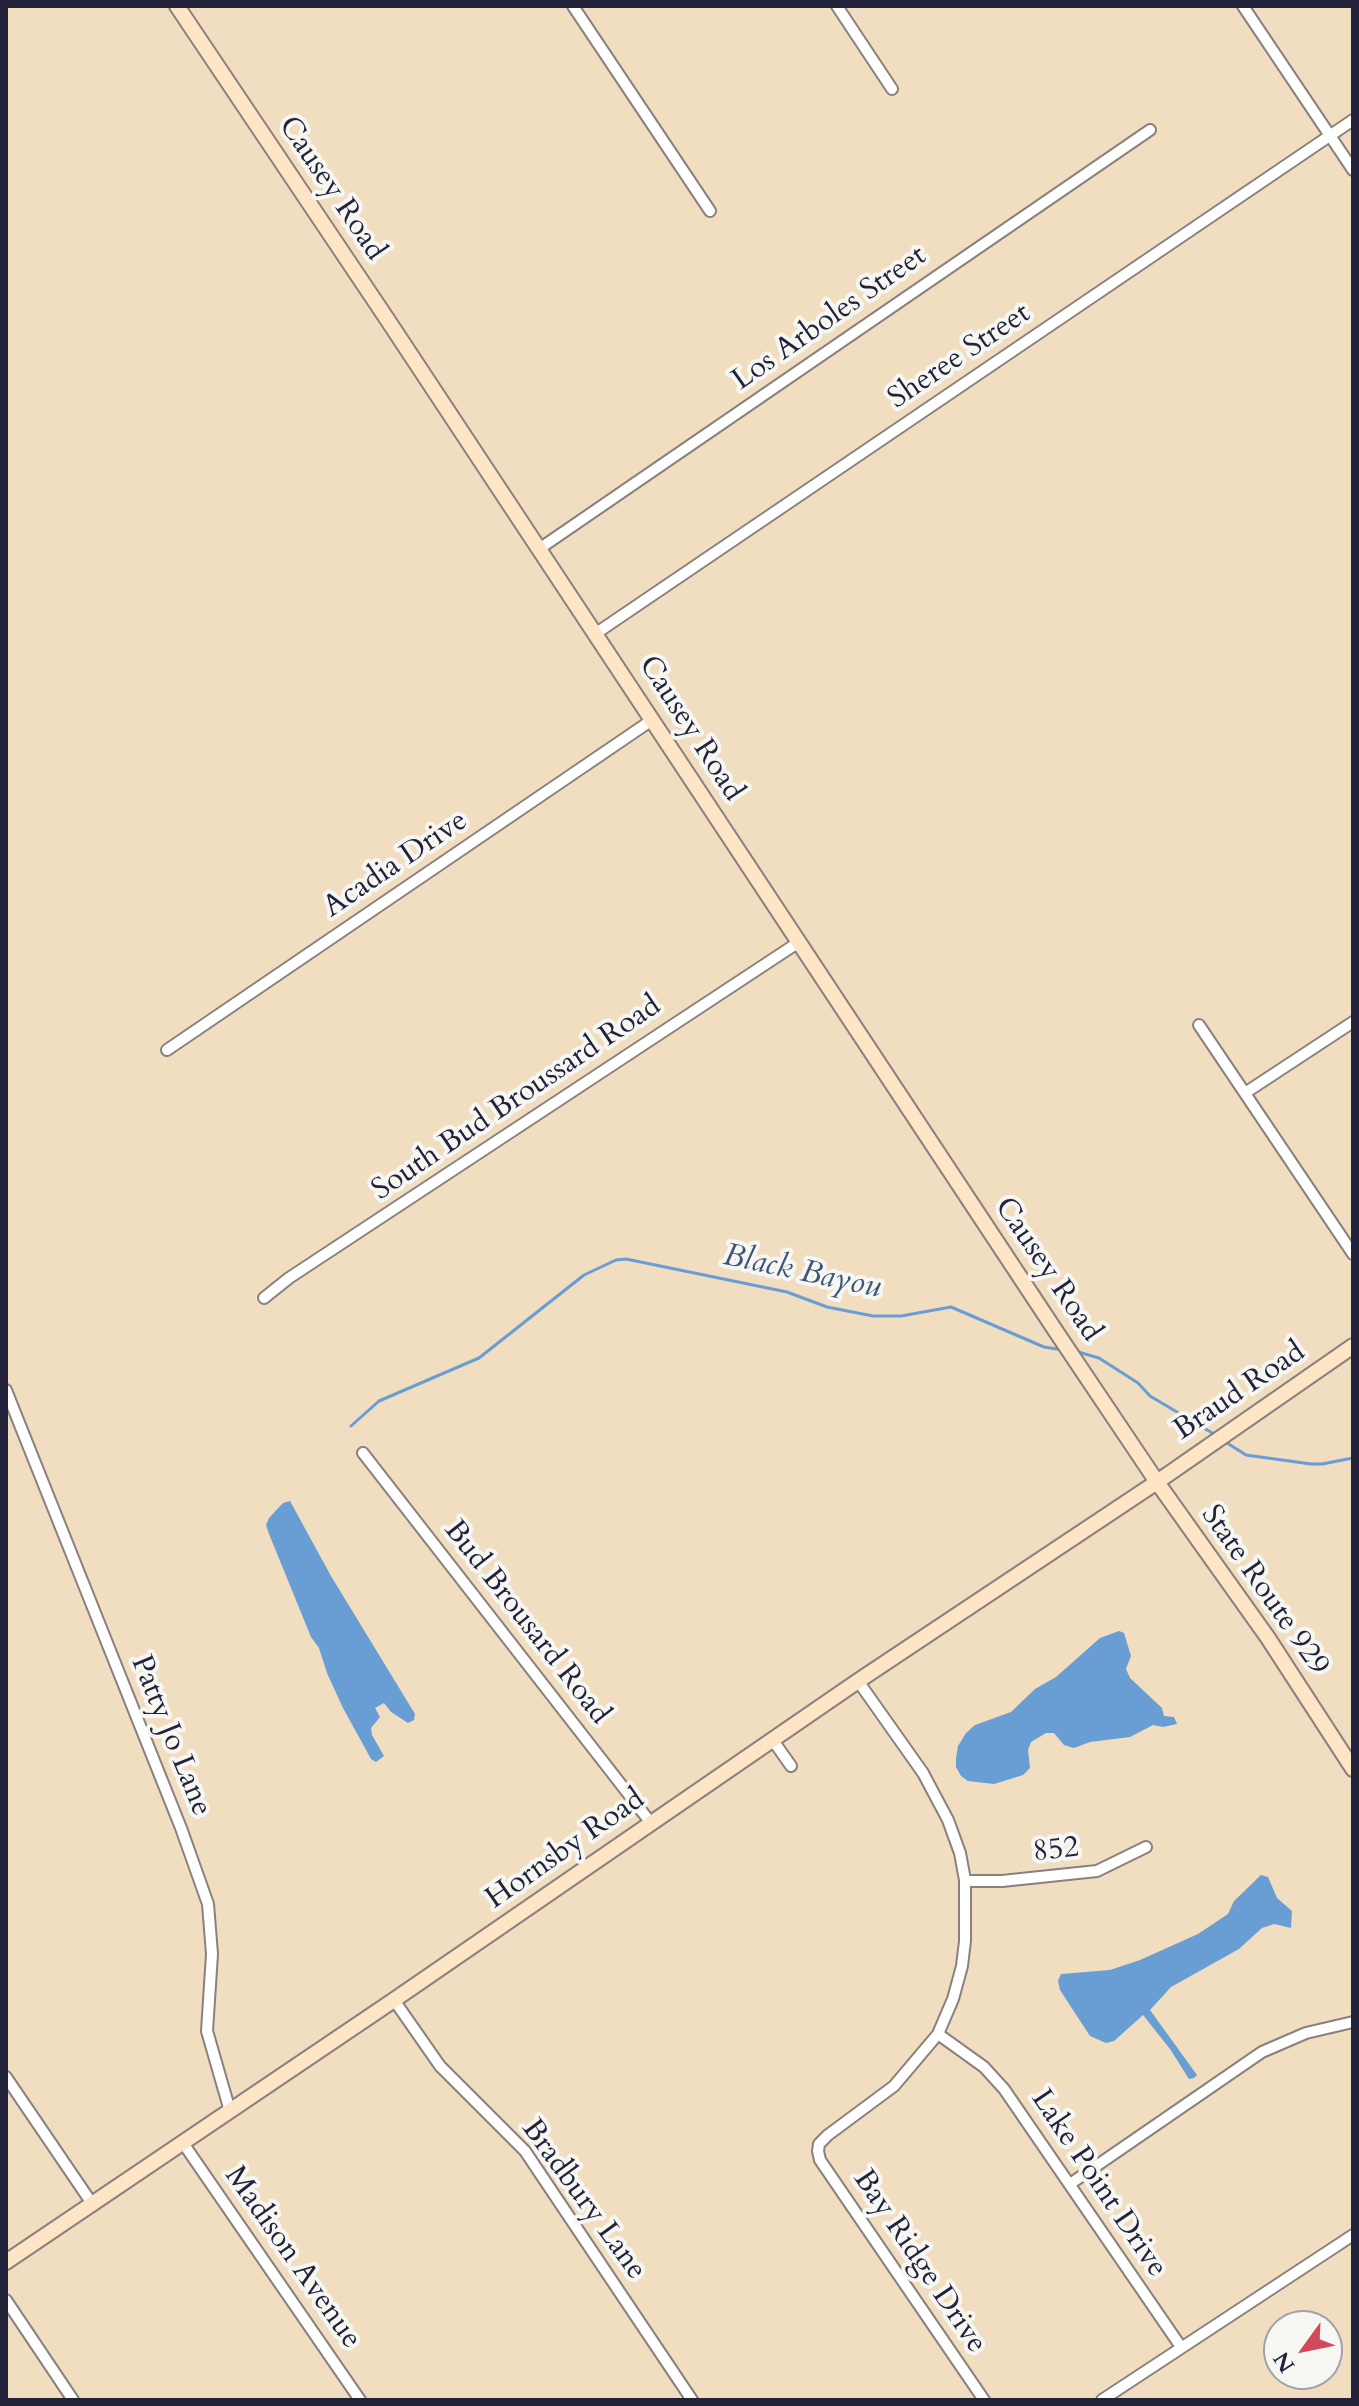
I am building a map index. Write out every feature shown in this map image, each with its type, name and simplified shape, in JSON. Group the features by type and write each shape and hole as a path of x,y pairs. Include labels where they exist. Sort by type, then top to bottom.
{"street":[{"name":"Causey Road","path":"177,6 1157,1482"},
{"path":"573,6 710,211"},
{"path":"837,6 892,89"},
{"path":"1243,6 1353,170"},
{"name":"Sheree Street","path":"595,634 1353,120"},
{"name":"Los Arboles Street","path":"539,549 1150,130"},
{"name":"Acadia Drive","path":"167,1050 652,720"},
{"name":"South Bud Broussard Road","path":"264,1298 289,1278 799,942"},
{"path":"1245,1093 1353,1022"},
{"path":"1199,1025 1353,1254"},
{"name":"Braud Road","path":"1157,1482 1353,1346"},
{"name":"Patty Jo Lane","path":"6,1390 181,1828 208,1904 212,1954 207,2031 230,2111"},
{"name":"Bud Brousard Road","path":"363,1453 651,1823"},
{"name":"Hornsby Road","path":"6,2262 394,2000 772,1739 1157,1482"},
{"name":"State Route 929","path":"1157,1482 1268,1638 1353,1769"},
{"path":"858,1681 923,1773 956,1839 965,1881 962,1966 953,1999 938,2034"},
{"path":"772,1739 791,1766"},
{"name":"852","path":"965,1881 1002,1881 1097,1871 1146,1847"},
{"name":"Bradbury Lane","path":"394,2000 440,2066 525,2151 692,2400"},
{"path":"1070,2184 1262,2052 1297,2036 1353,2022"},
{"name":"Lake Point Drive","path":"938,2034 968,2054 1004,2089 1181,2347"},
{"name":"Bay Ridge Drive","path":"938,2034 894,2086 828,2135 819,2144 818,2151 820,2160 984,2400"},
{"path":"6,2077 93,2205"},
{"name":"Madison Avenue","path":"183,2143 360,2400"},
{"path":"1102,2400 1353,2235"},
{"path":"6,2300 73,2400"}],"water":[{"path":"290,1501 331,1576 415,1714 414,1720 408,1723 391,1712 384,1703 375,1708 380,1717 371,1728 372,1735 384,1756 376,1762 371,1759 343,1708 266,1525 283,1503"},
{"path":"1119,1631 1124,1633 1131,1656 1126,1669 1130,1678 1162,1708 1164,1716 1174,1717 1177,1724 1163,1727 1153,1725 1130,1737 1090,1742 1074,1748 1064,1745 1054,1733 1046,1733 1031,1742 1028,1750 1030,1768 1023,1775 994,1784 968,1781 961,1776 956,1767 956,1758 958,1746 966,1733 975,1725 1011,1712 1100,1638"},
{"path":"1261,1875 1268,1877 1277,1898 1292,1911 1291,1928 1274,1924 1262,1928 1239,1949 1171,1987 1150,2010 1197,2075 1194,2078 1189,2079 1143,2015 1114,2041 1106,2043 1090,2036 1060,1990 1058,1981 1061,1974 1110,1970 1198,1934 1228,1914 1234,1901"}],"waterway":[{"name":"Black Bayou","path":"351,1426 379,1401 479,1358 584,1275 616,1260 626,1259 787,1292 827,1307 873,1316 901,1316 951,1307 1044,1347 1063,1350"},
{"name":"Black Bayou","path":"1075,1351 1099,1358 1138,1383 1150,1396 1214,1434"},
{"name":"Black Bayou","path":"1224,1441 1246,1455 1311,1464 1353,1458"}]}
